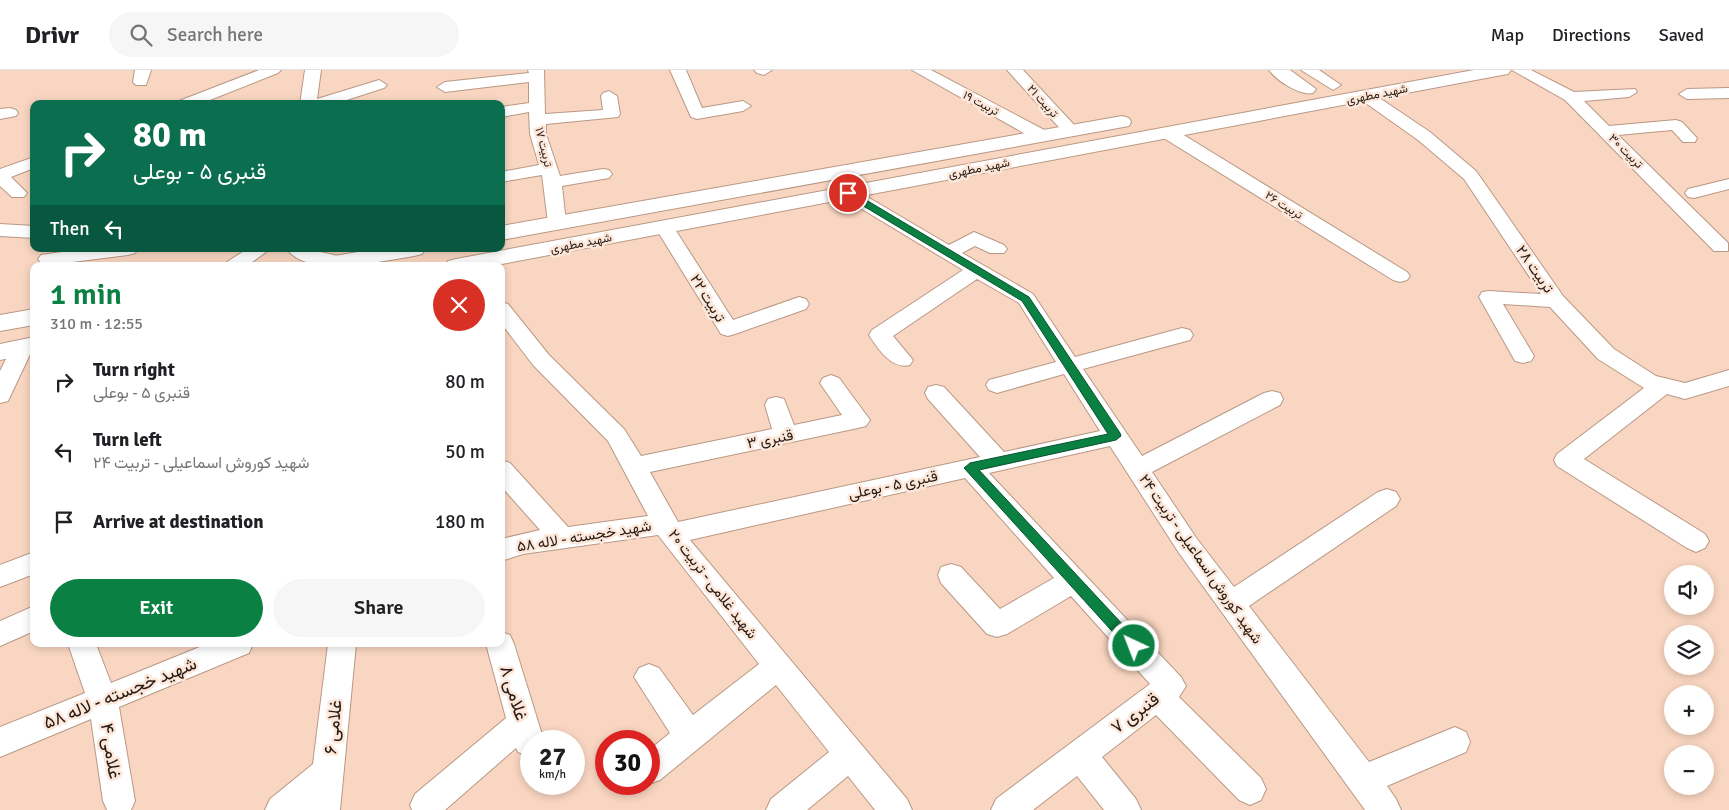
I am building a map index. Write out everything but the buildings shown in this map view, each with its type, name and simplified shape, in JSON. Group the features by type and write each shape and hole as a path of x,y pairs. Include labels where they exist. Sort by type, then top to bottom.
{"main road":[{"path":"1278,70 1308,80"},
{"name":"شهید مطهری","path":"505,232 1071,131 1308,80 1333,84 1414,70"},
{"name":"شهید مطهری","path":"482,262 1502,70"},
{"path":"942,154 955,173"},
{"path":"338,262 396,252"},
{"path":"0,322 30,317"}],"street":[{"path":"195,100 272,70"},
{"path":"309,100 313,70"},
{"path":"678,70 697,114 743,106"},
{"name":"تربیت ۱۹","path":"920,70 1042,136"},
{"name":"تربیت ۲۱","path":"1015,70 1071,131"},
{"name":"تربیت ۳۰","path":"1520,70 1571,97 1721,247"},
{"path":"445,87 536,73"},
{"name":"تربیت ۱۷","path":"536,73 538,134 551,175 558,223"},
{"path":"330,100 379,85"},
{"path":"1571,97 1629,92"},
{"path":"1687,94 1729,93"},
{"path":"505,112 612,114 609,96"},
{"name":"تربیت ۲۸","path":"1366,96 1424,136 1470,175 1556,300 1606,354 1649,382 1663,386 1685,390 1729,378"},
{"path":"1605,131 1676,125 1689,138"},
{"name":"تربیت ۲۶","path":"1168,133 1400,276"},
{"path":"18,193 0,175 30,164"},
{"path":"505,176 603,174"},
{"path":"1729,184 1701,191 1729,201"},
{"name":"شهید کوروش اسماعیلی - تربیت ۲۴","path":"848,193 1026,299 1188,546 1385,810"},
{"name":"تربیت ۲۲","path":"664,227 728,330 799,304"},
{"path":"0,230 30,232"},
{"path":"948,253 974,238 997,249"},
{"path":"48,259 83,260 116,252"},
{"path":"240,262 255,252"},
{"path":"302,252 310,257 338,262"},
{"path":"902,360 880,335 977,270"},
{"path":"1523,356 1489,297 1556,300"},
{"name":"شهید غلامی - تربیت ۲۰","path":"505,314 540,360 616,434 668,529 896,810"},
{"path":"997,386 1182,335"},
{"path":"0,395 18,348"},
{"name":"قنبری ۳","path":"635,466 858,420 831,383"},
{"path":"1663,386 1566,460 1696,541"},
{"path":"936,393 999,462"},
{"path":"1137,469 1272,399"},
{"path":"776,405 786,436"},
{"name":"قنبری ۵ - بوعلی","path":"668,529 999,462 1116,436"},
{"name":"قنبری ۷","path":"970,468 1171,686 1007,810"},
{"path":"505,474 561,537"},
{"path":"1231,604 1387,499"},
{"name":"شهید خجسته - لاله ۵۸","path":"505,549 523,542 561,537 668,529"},
{"path":"0,576 30,564"},
{"path":"951,575 997,624 1074,580"},
{"path":"0,634 30,620"},
{"name":"غلامی ۴","path":"83,647 104,701 118,801"},
{"name":"شهید خجسته - لاله ۵۸","path":"0,742 232,647"},
{"name":"غلامی ۶","path":"324,810 342,647"},
{"name":"غلامی ۸","path":"426,805 526,733 501,647"},
{"path":"660,760 778,666"},
{"path":"649,677 689,736"},
{"path":"1158,696 1250,789"},
{"path":"1363,780 1456,742"},
{"path":"1080,754 1125,810"},
{"path":"782,810 850,755"},
{"path":"281,810 328,772"}],"route":[{"path":"848,193 1026,299 1116,436 970,468 1134,646"}]}
